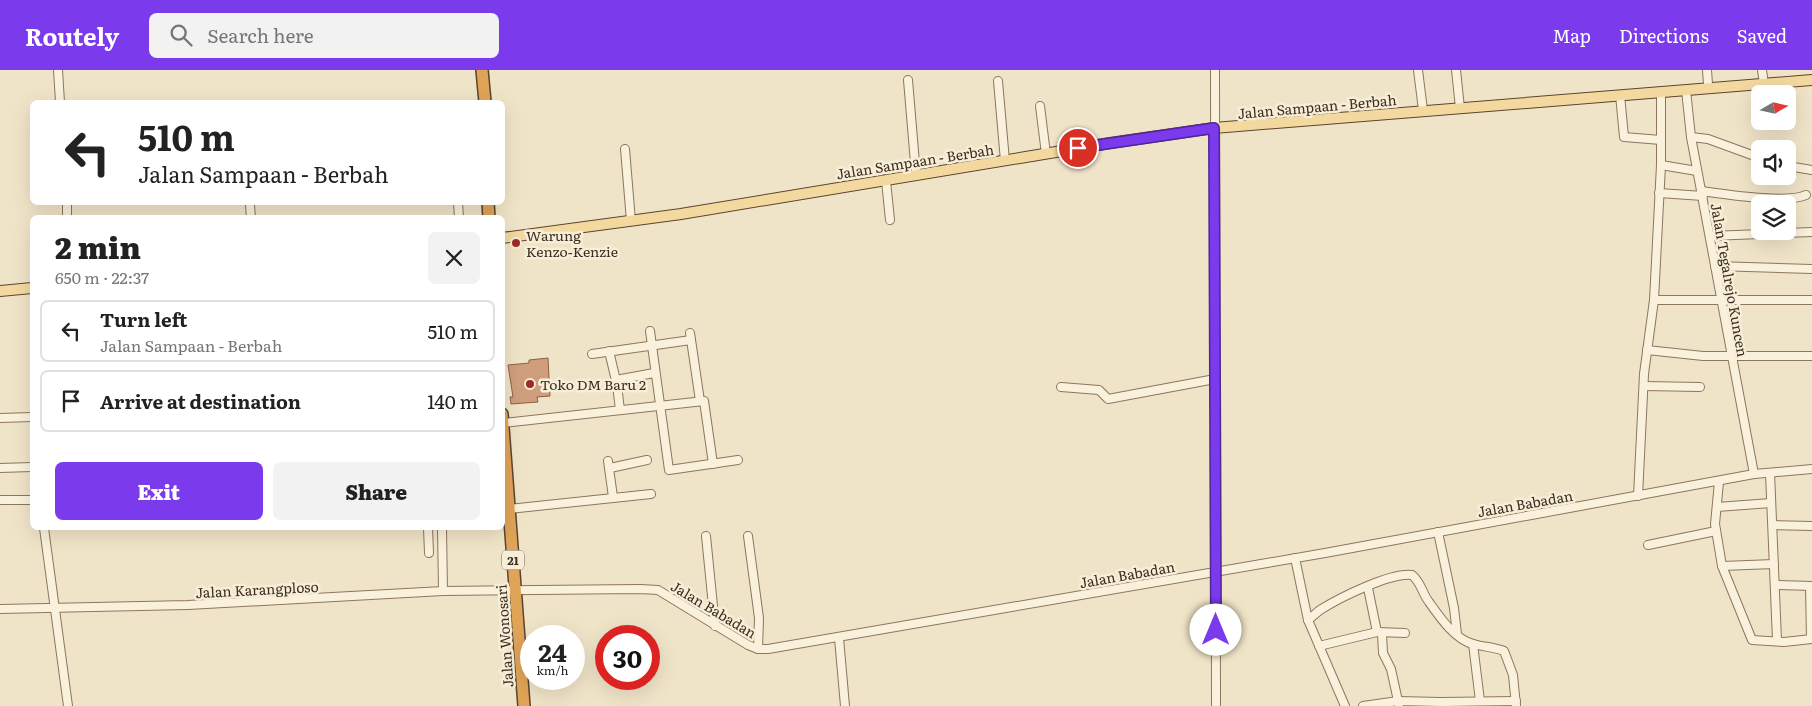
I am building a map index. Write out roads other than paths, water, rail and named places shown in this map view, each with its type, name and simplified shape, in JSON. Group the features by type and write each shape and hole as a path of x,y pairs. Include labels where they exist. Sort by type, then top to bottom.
{"highway":[{"path":"482,70 485,100"},
{"name":"Jalan Wonosari","path":"505,455 524,706"}],"main road":[{"name":"Jalan Sampaan - Berbah","path":"505,238 631,221 1214,128 1812,80"},
{"path":"0,291 30,288"}],"street":[{"path":"58,70 60,100"},
{"path":"1215,70 1216,706"},
{"path":"1418,70 1423,110"},
{"path":"1456,70 1460,108"},
{"path":"1707,70 1708,84"},
{"path":"1762,70 1764,84"},
{"path":"908,80 916,175"},
{"path":"998,81 1005,161"},
{"name":"Jalan Tegalrejo Kuncen","path":"1686,90 1697,172 1754,474"},
{"path":"1638,496 1644,386 1654,300 1661,165 1661,92"},
{"path":"1620,96 1624,137 1661,140"},
{"path":"1040,106 1046,154"},
{"path":"1691,136 1708,139 1751,155"},
{"path":"625,149 631,221"},
{"path":"1661,165 1697,172"},
{"path":"1796,167 1812,170"},
{"path":"886,181 890,220"},
{"path":"1659,193 1798,198 1806,195"},
{"path":"250,205 251,215"},
{"path":"1710,236 1812,232"},
{"path":"1715,266 1812,269"},
{"path":"1654,300 1812,300"},
{"path":"650,331 654,373 669,470 738,460"},
{"path":"592,354 652,346 690,337 700,401"},
{"path":"1647,350 1703,356 1812,356"},
{"path":"609,351 616,380 620,410"},
{"path":"616,380 654,373"},
{"path":"1061,387 1099,390 1108,399 1215,379"},
{"path":"1644,386 1700,387"},
{"path":"505,419 704,401 713,464"},
{"path":"0,418 30,417"},
{"path":"613,497 609,464 646,460"},
{"path":"0,468 30,467"},
{"name":"Jalan Babadan","path":"516,591 578,588 658,590 715,626 758,649 785,648 1719,482 1754,474 1812,469"},
{"path":"1770,473 1775,585 1773,595 1777,640"},
{"path":"1719,482 1716,531 1722,566 1751,639 1757,641 1811,639 1811,586 1775,585"},
{"path":"510,509 652,494"},
{"path":"0,500 30,499"},
{"path":"1717,508 1771,503"},
{"path":"1773,525 1812,526"},
{"path":"44,530 68,706"},
{"path":"428,530 429,553"},
{"path":"442,530 444,591"},
{"path":"1648,545 1716,531"},
{"path":"1438,532 1454,608 1457,634"},
{"path":"706,536 715,626"},
{"path":"748,536 758,610 758,649"},
{"path":"1294,558 1308,620 1345,706"},
{"path":"1722,566 1774,564"},
{"path":"1308,620 1326,607 1390,578 1412,575 1417,580 1437,614 1457,634 1474,644 1504,651 1511,668 1516,704 1480,701 1442,704 1398,703 1363,706"},
{"path":"1368,588 1383,653 1392,668 1398,703"},
{"name":"Jalan Karangploso","path":"0,610 188,605 444,591 516,591"},
{"path":"1319,646 1379,633 1405,633"},
{"path":"839,638 845,706"},
{"path":"1474,644 1480,701"}],"place":[{"name":"Warung Kenzo-Kenzie","path":"516,243"},
{"name":"Toko DM Baru 2","path":"530,384"}]}
